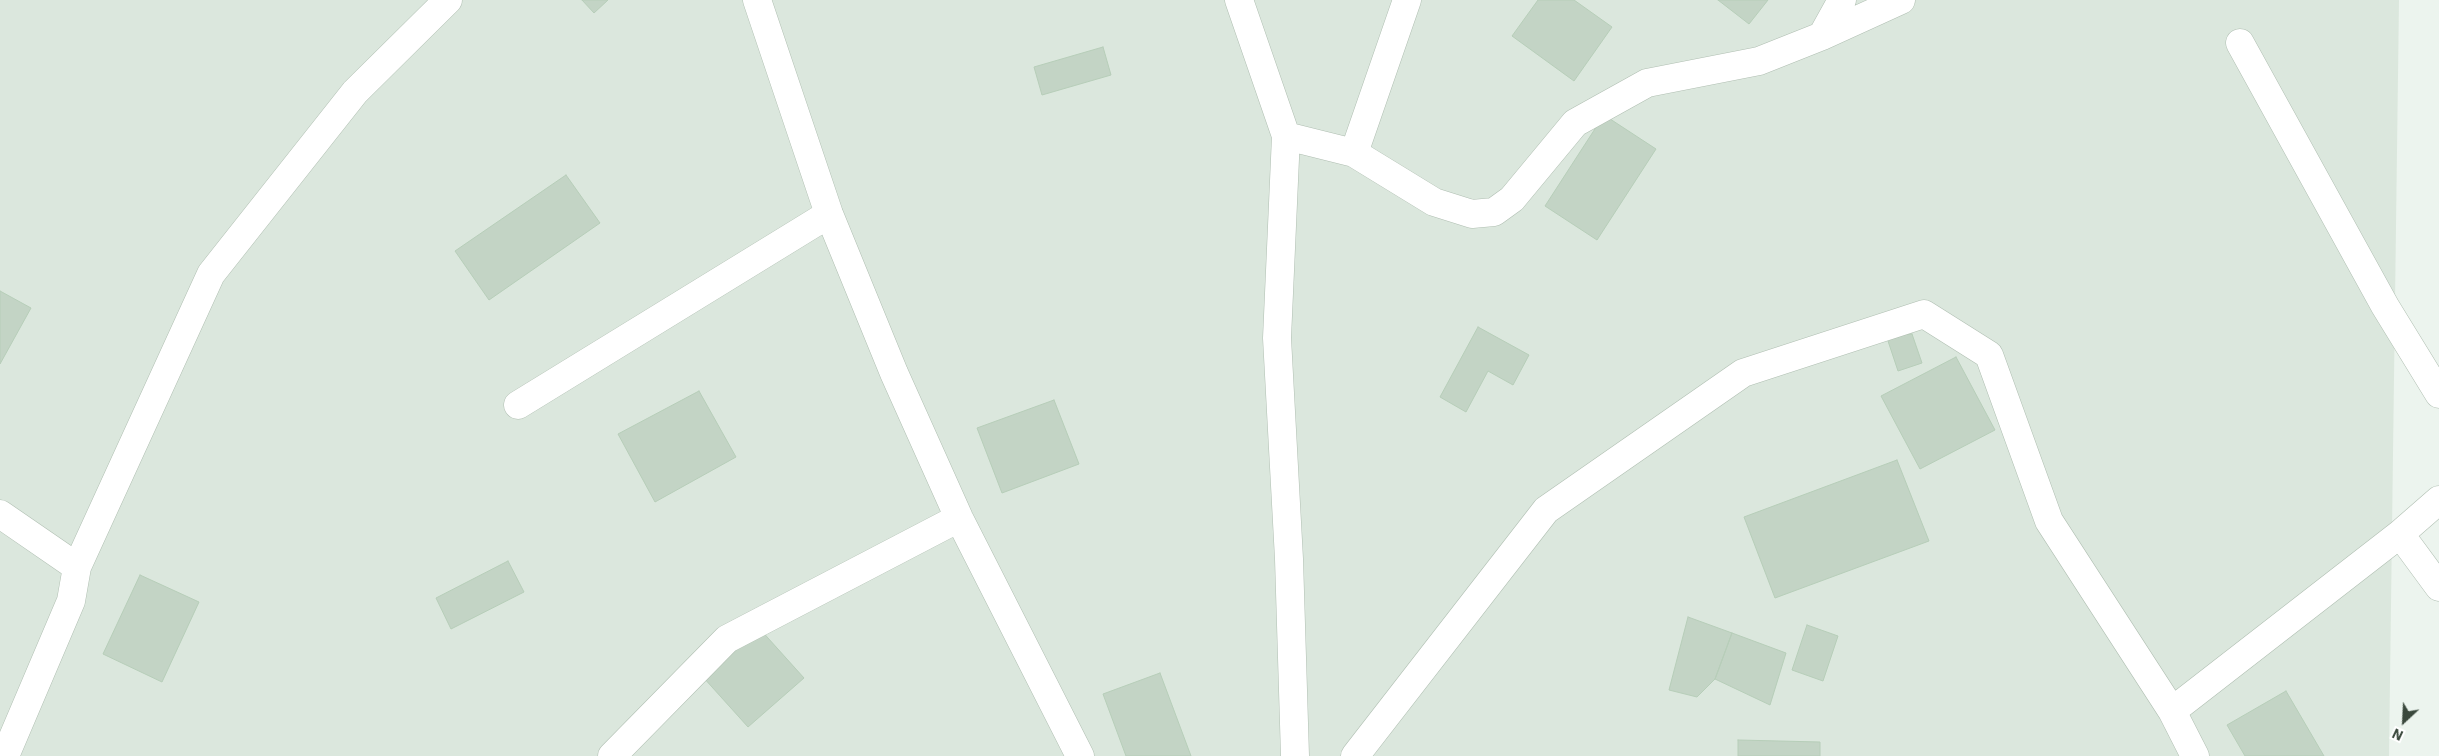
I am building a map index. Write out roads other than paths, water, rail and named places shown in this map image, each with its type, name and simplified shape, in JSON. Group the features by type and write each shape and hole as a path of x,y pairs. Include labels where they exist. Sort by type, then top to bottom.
{"street":[{"path":"4,756 71,601 77,567 211,274 355,92 448,0"},
{"path":"757,0 829,214 894,373 959,518 1080,756"},
{"path":"1239,0 1286,136 1277,338 1289,559 1295,756"},
{"path":"1354,153 1407,0"},
{"path":"1822,36 1842,0"},
{"path":"1286,136 1354,153 1434,202 1472,214 1494,212 1512,199 1575,123 1647,83 1759,61 1822,36 1902,0"},
{"path":"2240,42 2385,306 2439,394"},
{"path":"518,405 829,214"},
{"path":"1355,756 1546,510 1743,373 1924,314 1988,355 2049,521 2172,711 2195,756"},
{"path":"2172,711 2400,534 2439,500"},
{"path":"0,514 77,567"},
{"path":"612,756 727,639 959,518"},
{"path":"2400,534 2439,587"}]}
